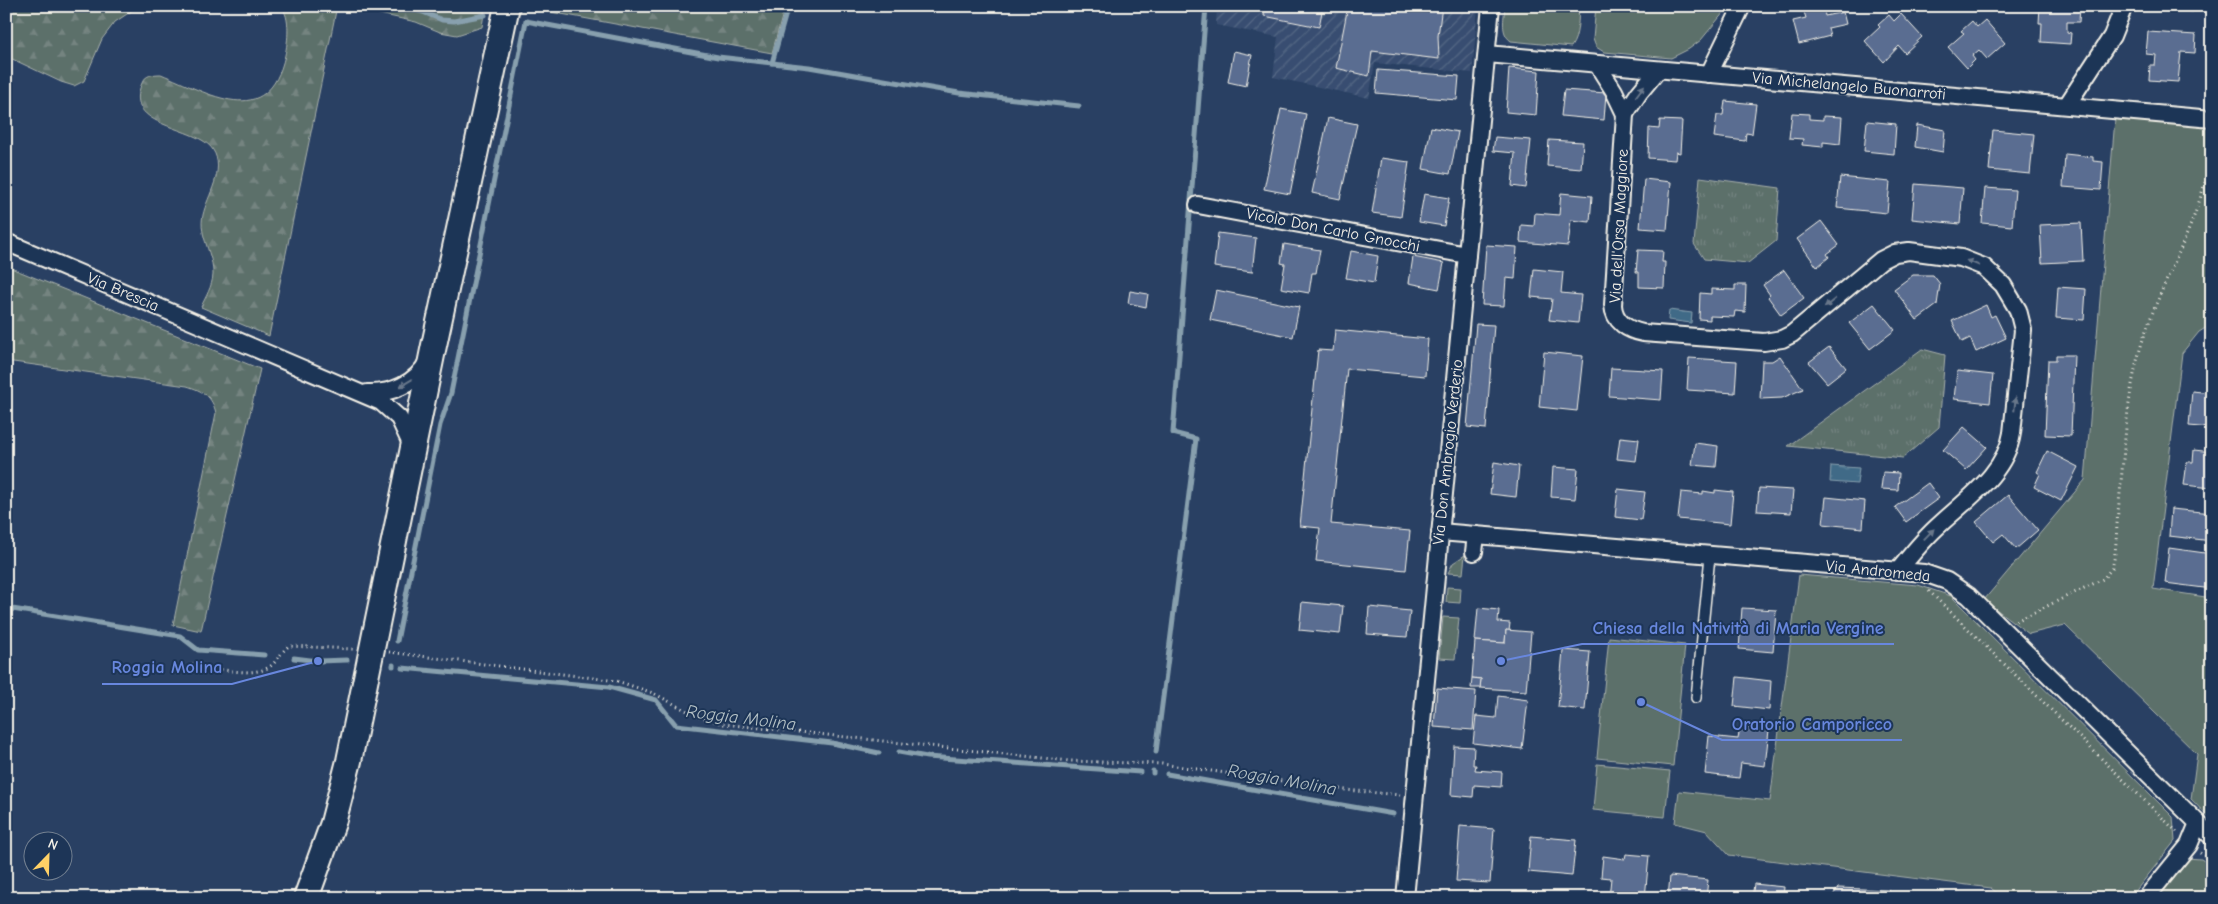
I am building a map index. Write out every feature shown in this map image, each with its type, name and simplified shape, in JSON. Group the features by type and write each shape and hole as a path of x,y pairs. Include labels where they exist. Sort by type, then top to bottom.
{"main road":[{"path":"306,898 340,796 357,725 433,350 507,7"}],"street":[{"name":"Via Don Ambrogio Verderio","path":"1405,898 1492,6"},
{"path":"1709,74 1742,6"},
{"path":"2067,106 2108,42 2118,24 2124,6"},
{"name":"Via Michelangelo Buonarroti","path":"1487,54 2212,119"},
{"name":"Via dell'Orsa Maggiore","path":"1597,64 1614,91 1625,114 1613,309 1621,323 1635,331 1764,342 1782,339 1792,334 1881,260 1895,253 1909,251 1954,257 1974,262 1992,274 2012,299 2020,315 2023,336 2013,428 2008,449 1990,477 1930,534 1898,572"},
{"path":"1625,114 1658,70"},
{"name":"Vicolo Don Carlo Gnocchi","path":"1198,205 1467,255"},
{"name":"Via Brescia","path":"6,242 382,402 399,418 410,438 413,448"},
{"path":"364,393 378,394 404,385 416,377 426,366 433,350"},
{"name":"Via Andromeda","path":"1440,532 1475,544 1710,556 1924,573 1947,581 1964,591 2212,837"},
{"path":"2146,898 2189,845 2198,823"}],"lane":[{"path":"1696,698 1710,556"}],"path":[{"path":"2002,628 2098,581 2112,568 2134,373 2144,336 2157,302 2200,203 2210,163 2212,139"},
{"path":"1924,573 1929,593 2168,822 2189,845 2212,861"},
{"path":"192,665 250,672 263,670 273,664 279,654 289,646 371,650 617,681 653,692 699,717 724,724 1070,761 1162,764 1346,790 1415,797"},
{"path":"2210,898 2212,883"}],"shaded area":[{"path":"1217,6 1478,6 1472,73 1375,63 1369,98 1273,77 1278,37 1216,25"}],"green space":[{"path":"6,6 139,6 115,22 102,39 84,81 74,86 61,82 6,56"},
{"path":"281,6 337,6 269,336 201,307 213,275 213,267 204,238 202,223 205,208 217,174 216,158 213,150 205,142 193,135 151,118 142,109 138,98 143,80 158,74 216,97 251,100 265,93 277,79 285,55 288,37 287,23"},
{"path":"343,6 485,6 482,27 457,35 440,32 416,22"},
{"path":"518,6 785,6 772,53"},
{"path":"1505,6 1579,6 1578,27 1574,43 1571,47 1511,41 1504,30"},
{"path":"1596,6 1729,6 1701,40 1689,49 1671,58 1604,52 1596,47 1593,39"},
{"path":"2115,119 2212,127 2212,324 2199,332 2182,353 2153,589 2212,598 2212,821 2191,799 2197,754 2065,625 2029,634 1984,600 2085,480"},
{"path":"1700,177 1780,188 1776,241 1748,263 1704,259 1694,244"},
{"path":"6,266 260,369 201,631 173,625 216,413 212,402 202,392 187,386 6,361"},
{"path":"1922,349 1945,355 1939,427 1903,458 1788,446"},
{"path":"1465,555 1463,574 1448,573 1453,563"},
{"path":"1799,575 1918,585 1951,596 2173,817 2175,841 2130,898 2002,898 1991,888 1729,855 1707,831 1675,823 1679,791 1770,801"},
{"path":"1447,587 1461,588 1460,603 1446,602"},
{"path":"1443,617 1459,618 1455,659 1439,658"},
{"path":"1609,637 1685,645 1673,766 1597,758"},
{"path":"1597,764 1670,771 1665,817 1593,810"},
{"path":"2186,858 2201,859 2212,866 2212,898 2155,898"}],"water":[{"path":"1669,310 1692,313 1691,323 1668,320"},
{"path":"1831,466 1859,468 1857,484 1830,482"}],"building":[{"path":"1265,6 1323,6 1319,27 1264,16"},
{"path":"1348,6 1442,6 1438,36 1439,59 1372,51 1369,76 1336,68"},
{"path":"1798,6 1827,6 1828,9 1824,10 1825,16 1843,12 1846,24 1828,28 1830,36 1799,44 1793,21 1806,18 1803,9 1799,10"},
{"path":"2040,6 2080,6 2079,22 2067,22 2067,32 2071,33 2070,44 2041,42 2042,23 2039,23"},
{"path":"2163,6 2192,6 2192,12 2163,9"},
{"path":"1901,14 1922,37 1905,53 1899,46 1884,62 1865,41 1880,27 1878,25 1889,15 1894,21"},
{"path":"1985,20 2005,43 1987,59 1979,50 1972,56 1975,60 1967,68 1948,47 1964,33 1961,31 1972,21 1977,27"},
{"path":"2148,32 2196,35 2195,53 2181,52 2178,82 2149,80 2150,65 2155,65 2156,55 2146,54"},
{"path":"1234,51 1252,55 1246,86 1228,82"},
{"path":"1509,68 1539,71 1536,115 1506,112"},
{"path":"1378,70 1459,76 1457,100 1376,93"},
{"path":"1564,90 1606,93 1604,120 1561,116"},
{"path":"1725,101 1756,104 1752,134 1746,133 1745,141 1714,137 1717,115 1723,115"},
{"path":"1281,109 1306,114 1290,194 1264,189"},
{"path":"1792,113 1809,114 1809,119 1823,120 1823,116 1842,117 1840,144 1823,142 1823,147 1802,145 1803,139 1789,138"},
{"path":"1328,118 1357,124 1340,199 1312,193"},
{"path":"1660,120 1682,121 1680,153 1676,152 1675,160 1648,158 1649,128 1659,129"},
{"path":"1867,121 1896,124 1894,154 1864,151"},
{"path":"1917,125 1945,130 1943,152 1915,147"},
{"path":"1431,127 1458,132 1450,174 1423,169"},
{"path":"1993,130 2034,134 2030,174 1989,170"},
{"path":"1495,137 1531,140 1526,188 1512,186 1515,153 1493,151"},
{"path":"1549,140 1583,142 1581,169 1547,166"},
{"path":"2065,154 2093,157 2093,161 2103,162 2101,190 2063,187"},
{"path":"1381,158 1409,162 1401,217 1372,213"},
{"path":"1840,177 1890,182 1887,213 1837,208"},
{"path":"1644,179 1671,182 1667,230 1640,228"},
{"path":"1915,184 1963,188 1960,224 1912,219"},
{"path":"1985,188 2015,190 2012,226 1982,223"},
{"path":"1561,193 1592,196 1590,222 1571,220 1568,246 1520,242 1521,225 1534,226 1535,213 1559,215"},
{"path":"1424,194 1449,198 1444,226 1419,222"},
{"path":"1821,221 1839,245 1827,254 1829,257 1817,267 1797,239"},
{"path":"2081,223 2083,261 2042,263 2040,225"},
{"path":"1218,233 1256,238 1252,272 1214,267"},
{"path":"1284,244 1320,250 1316,273 1312,273 1309,293 1281,288 1285,264 1281,263"},
{"path":"1486,245 1517,247 1515,279 1506,278 1504,306 1482,305"},
{"path":"1638,250 1663,251 1662,262 1665,262 1664,288 1639,287 1639,272 1636,272"},
{"path":"1351,251 1378,256 1374,283 1346,278"},
{"path":"1413,257 1444,263 1439,289 1409,283"},
{"path":"1534,269 1563,272 1561,293 1581,295 1578,323 1549,320 1552,299 1531,297"},
{"path":"1784,270 1804,298 1781,315 1768,297 1770,295 1763,285"},
{"path":"1913,275 1933,275 1940,284 1937,305 1917,320 1894,289"},
{"path":"1735,285 1746,285 1745,312 1735,311 1734,317 1710,316 1710,320 1699,319 1700,293 1711,294 1711,289 1735,290"},
{"path":"2058,287 2086,289 2084,320 2056,318"},
{"path":"1216,290 1299,307 1293,337 1210,320"},
{"path":"1130,291 1148,294 1146,307 1128,303"},
{"path":"1874,304 1895,330 1870,349 1849,323"},
{"path":"1986,305 1991,317 1995,315 2006,338 1976,352 1970,338 1962,342 1952,321"},
{"path":"1476,324 1494,325 1486,429 1467,427"},
{"path":"1335,330 1428,339 1425,376 1347,369 1331,524 1410,531 1406,570 1316,561 1320,528 1300,526 1318,350 1333,351"},
{"path":"1829,347 1846,368 1827,383 1809,362"},
{"path":"1544,352 1583,356 1577,411 1539,407"},
{"path":"2056,355 2074,355 2071,436 2045,435 2048,360 2056,360"},
{"path":"1780,356 1803,389 1782,398 1760,399 1762,361 1772,361"},
{"path":"1689,358 1737,361 1735,393 1687,390"},
{"path":"1611,368 1663,371 1661,400 1609,396"},
{"path":"1957,371 1993,375 1990,403 1954,399"},
{"path":"2192,391 2212,393 2212,428 2189,426"},
{"path":"1964,427 1987,447 1966,470 1943,450"},
{"path":"1620,437 1639,439 1636,461 1617,459"},
{"path":"1695,443 1718,446 1716,467 1692,465"},
{"path":"2194,450 2212,452 2212,488 2184,485 2187,462 2193,462"},
{"path":"2047,451 2078,467 2061,501 2034,487 2040,474 2037,472"},
{"path":"1494,462 1519,466 1516,497 1490,494"},
{"path":"1553,467 1578,469 1575,499 1551,497"},
{"path":"1883,472 1899,473 1898,490 1881,489"},
{"path":"1928,483 1939,498 1906,522 1895,507"},
{"path":"1759,488 1793,490 1791,513 1757,511"},
{"path":"1618,489 1645,492 1641,520 1615,517"},
{"path":"1715,490 1733,492 1730,524 1678,519 1681,492 1703,494 1703,491 1715,493"},
{"path":"2008,495 2038,530 2016,549 2003,534 1993,542 1976,522"},
{"path":"1826,497 1865,501 1863,528 1823,524"},
{"path":"2171,509 2212,513 2212,541 2169,536"},
{"path":"2169,548 2212,554 2212,589 2165,583"},
{"path":"1302,602 1343,606 1340,634 1299,630"},
{"path":"1369,607 1410,611 1407,637 1367,634"},
{"path":"1478,608 1499,610 1498,622 1510,623 1509,631 1506,630 1505,643 1475,641"},
{"path":"1742,608 1776,610 1773,652 1739,649"},
{"path":"1506,630 1531,632 1526,691 1480,688 1481,679 1472,678 1475,641 1505,643"},
{"path":"1563,650 1590,652 1585,710 1558,707"},
{"path":"1737,677 1771,681 1769,710 1734,706"},
{"path":"1472,678 1481,679 1480,688 1471,688"},
{"path":"1437,688 1476,691 1473,730 1434,727"},
{"path":"1498,696 1528,700 1522,749 1473,743 1476,716 1496,718"},
{"path":"1740,727 1769,730 1765,766 1741,763 1739,778 1705,774 1709,736 1738,739"},
{"path":"1454,746 1474,747 1473,765 1476,765 1475,770 1502,772 1501,787 1474,785 1473,797 1451,795"},
{"path":"1460,826 1494,829 1490,883 1456,881"},
{"path":"1531,836 1576,840 1572,876 1528,872"},
{"path":"1626,854 1649,856 1645,898 1609,898 1611,878 1601,877 1603,856 1625,859"},
{"path":"1670,876 1708,880 1706,898 1668,898"},
{"path":"1754,884 1784,887 1783,898 1752,898"},
{"path":"1838,888 1888,890 1894,898 1831,898"}],"waterway":[{"path":"400,6 423,12 442,20 454,21 485,15"},
{"path":"772,63 788,6"},
{"path":"1156,752 1196,439 1173,433 1206,6"},
{"path":"397,641 440,425 451,393 526,21 718,57 809,67 959,93 1079,106"},
{"name":"Roggia Molina","path":"6,608 180,636 198,650 264,655"},
{"name":"Roggia Molina","path":"294,658 318,661 347,660"},
{"name":"Roggia Molina","path":"402,668 609,687 656,700 676,725 832,743 879,753"},
{"name":"Roggia Molina","path":"899,752 927,757 1140,772"},
{"name":"Roggia Molina","path":"1167,774 1393,814"}],"place":[{"name":"Roggia Molina","path":"318,661"},
{"name":"Chiesa della Natività di Maria Vergine","path":"1501,661"},
{"name":"Oratorio Camporicco","path":"1641,702"}]}
